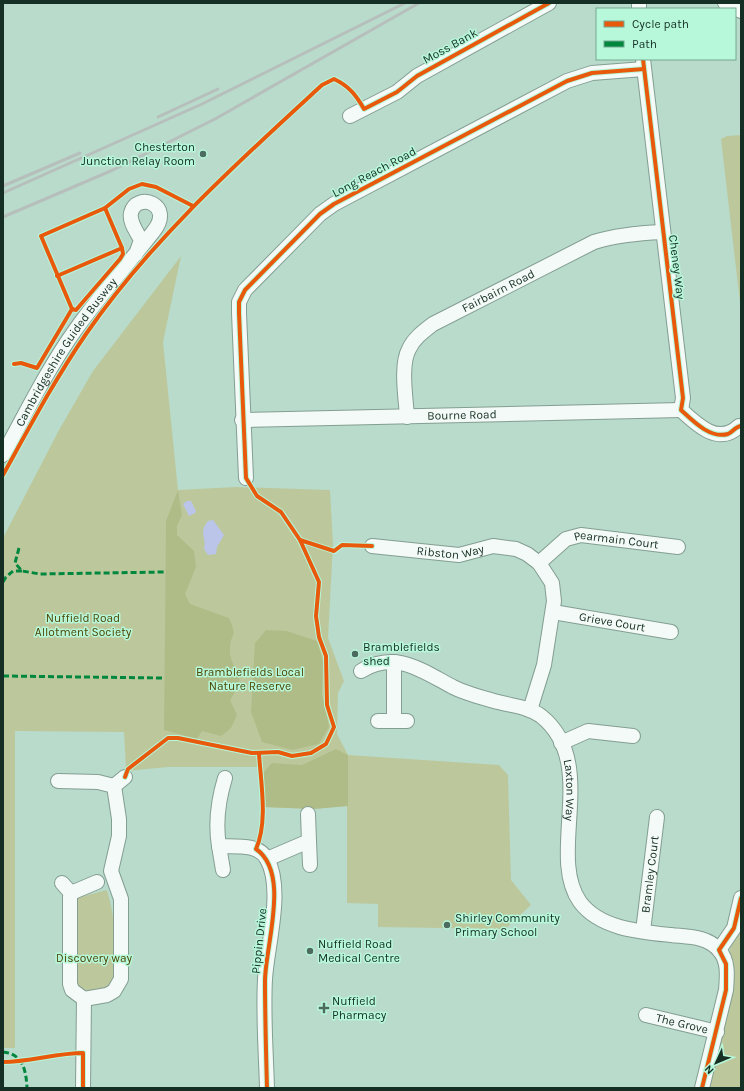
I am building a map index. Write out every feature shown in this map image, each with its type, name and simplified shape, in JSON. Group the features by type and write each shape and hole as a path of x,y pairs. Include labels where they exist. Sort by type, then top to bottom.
{"street":[{"name":"Moss Bank","path":"350,116 397,92 417,76 549,3"},
{"path":"725,3 735,8"},
{"name":"Cheney Way","path":"643,64 683,398 681,410"},
{"name":"Long Reach Road","path":"246,478 242,420 239,302 245,290 320,214 334,204 568,81 592,73 643,64"},
{"path":"135,227 142,232 151,231 158,226 161,218 159,210 153,203 145,201 137,204 132,211 131,220 141,240 136,254"},
{"name":"Cambridgeshire Guided Busway","path":"3,455 76,329 111,283 158,226"},
{"name":"Fairbairn Road","path":"407,417 405,363 409,349 419,335 433,324 594,242 609,237 634,233 662,232"},
{"path":"681,410 702,428 716,434 733,432 738,426"},
{"name":"Bourne Road","path":"242,420 681,410"},
{"name":"Pearmain Court","path":"539,563 566,539 581,535 678,547"},
{"name":"Ribston Way","path":"372,546 459,556 494,546 516,549 527,554 539,563 552,583 554,601 544,664 530,710"},
{"name":"Grieve Court","path":"553,612 671,632"},
{"name":"Laxton Way","path":"361,671 381,662 409,664 462,692 530,710 550,724 561,743 570,778 571,800 568,862 570,879 575,892 586,909 602,920 643,931 704,940 719,950"},
{"path":"378,721 401,721 394,662"},
{"path":"561,743 588,731 633,736"},
{"path":"114,786 125,777"},
{"path":"223,870 217,829 217,814 225,778"},
{"path":"58,781 98,782 114,786"},
{"path":"97,882 67,888 70,897 70,984 72,990 84,999 106,995 114,991 121,979 121,899 111,871 119,836 119,819 114,786"},
{"path":"308,814 310,866"},
{"name":"Bramley Court","path":"643,931 658,817"},
{"path":"219,846 252,848 267,858 309,841"},
{"name":"Pippin Drive","path":"267,858 273,876 274,896 272,930 265,979 267,1088"},
{"path":"702,1088 717,1032 727,976 726,964 719,950 734,928 741,898"},
{"path":"82,1088 84,999"},
{"name":"The Grove","path":"646,1015 717,1032"}],"green space":[{"path":"741,135 741,311 721,139 727,136"},
{"path":"181,256 163,342 178,490 236,487 330,490 333,544 328,638 344,681 338,693 337,734 348,755 499,765 508,775 511,880 531,905 505,929 378,927 378,904 347,903 347,806 313,809 264,807 262,767 168,767 126,771 124,732 15,731 15,1048 3,1048 3,538 59,430 93,371"},
{"path":"178,490 182,515 177,526 177,535 194,551 196,567 185,594 190,604 229,618 234,632 230,648 233,663 238,672 239,682 230,700 237,715 231,728 221,736 202,731 197,739 164,730 166,521"},
{"path":"266,630 287,631 317,641 323,661 322,694 329,727 319,744 292,750 262,742 251,712 255,643"},
{"path":"336,749 348,755 348,806 313,809 264,807 262,774 272,763 302,765"},
{"name":"Discovery way","path":"107,890 115,938 115,962 112,986 98,991 89,991 76,985 76,898"},
{"path":"741,924 741,1088 709,1088 730,959 730,949 733,939"}],"water":[{"path":"187,501 191,501 196,511 189,516 183,504"},
{"path":"213,520 224,535 217,547 216,554 208,555 204,549 205,545 203,532 208,521"}],"railway":[{"path":"3,193 202,104 405,3"},
{"path":"3,217 113,170 215,119 419,3"},
{"path":"158,117 218,89"},
{"path":"3,186 80,153"}],"marked path":[{"path":"19,548 15,563 22,571 40,574 164,572"},
{"path":"3,582 13,571 22,571"},
{"path":"3,676 163,678"},
{"path":"3,1052 10,1053 15,1056 22,1064 26,1075 27,1088"}],"cycle path":[{"path":"3,475 64,368 111,299 138,266 197,203 322,85 334,79 352,91 364,109 397,92 417,76 549,3"},
{"path":"643,60 683,398 681,410 702,428 715,434 728,434 741,426"},
{"path":"125,777 128,769 168,738 178,738 252,753 278,752 292,756 311,753 326,744 334,727 327,705 326,656 319,637 316,616 319,582 300,540 281,512 257,496 246,478 239,313 239,302 245,290 320,214 334,204 567,81 592,73 644,69"},
{"path":"14,364 21,363 37,368 72,309 41,236 105,208 129,189 142,184 156,187 193,206"},
{"path":"57,276 122,248 105,208"},
{"path":"72,309 76,310 120,259 123,254 122,248"},
{"path":"300,540 334,551 342,545 372,546"},
{"path":"259,754 263,815 260,838 256,849 266,860 272,875 274,892 274,911 265,981 267,1088"},
{"path":"702,1088 726,990 726,964 719,950 734,928 741,898"},
{"path":"3,1062 23,1061 63,1054 83,1053 83,1088"}],"place":[{"name":"Chesterton Junction Relay Room","path":"203,154"},
{"name":"Bramblefields shed","path":"355,654"},
{"name":"Shirley Community Primary School","path":"447,925"},
{"name":"Nuffield Road Medical Centre","path":"310,951"},
{"name":"Nuffield Pharmacy","path":"324,1008"}],"park label":[{"name":"Nuffield Road Allotment Society","path":"83,625"},
{"name":"Bramblefields Local Nature Reserve","path":"250,679"}]}
